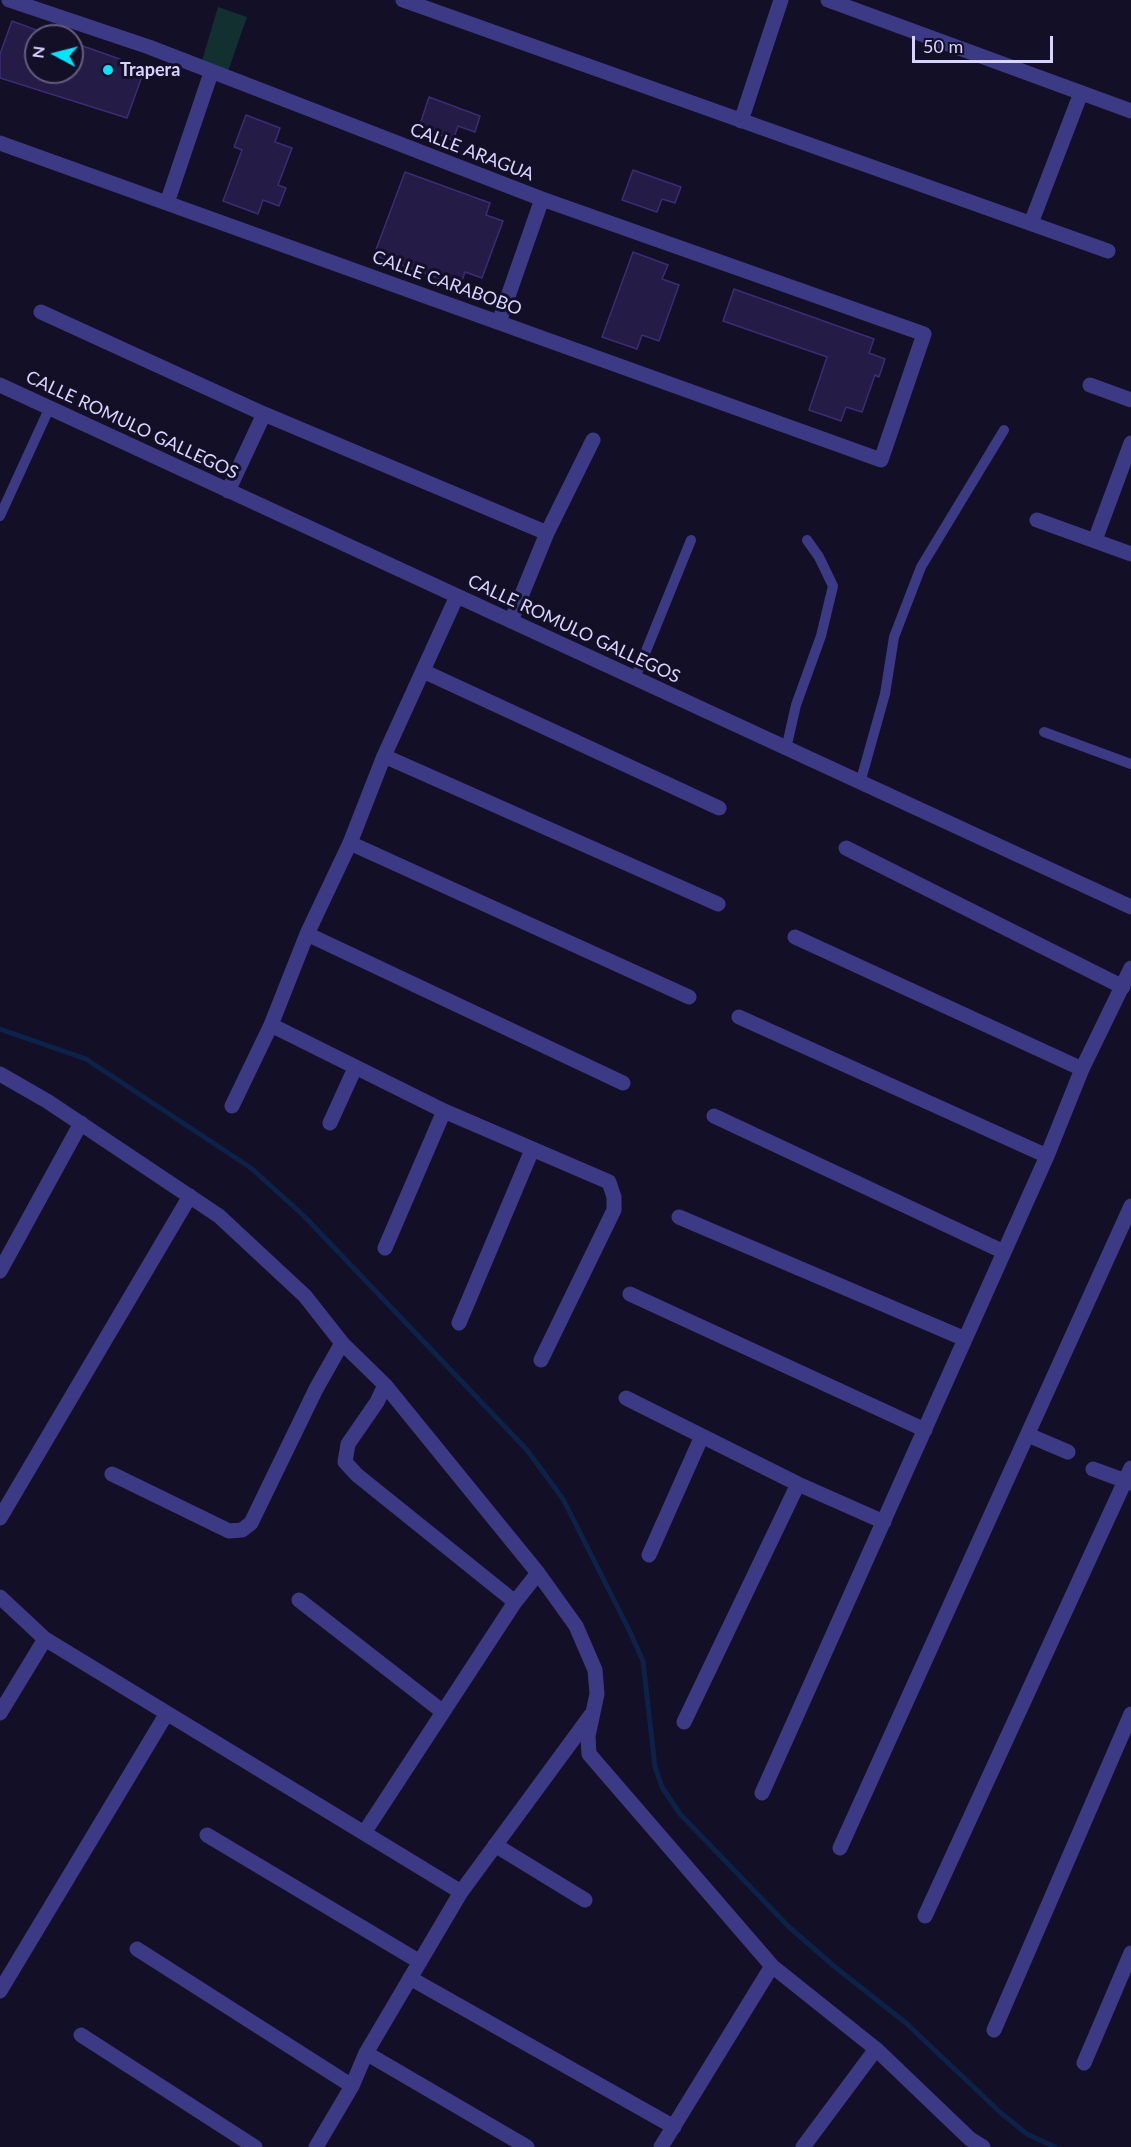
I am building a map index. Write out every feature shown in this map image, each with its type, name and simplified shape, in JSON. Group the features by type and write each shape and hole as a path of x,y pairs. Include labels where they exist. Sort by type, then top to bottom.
{"street":[{"name":"CALLE ARAGUA","path":"9,0 148,47 542,199 924,334 881,460"},
{"path":"403,0 425,4 741,121 1108,250"},
{"path":"741,121 781,0"},
{"path":"828,0 1131,111"},
{"path":"167,202 211,73"},
{"path":"1031,224 1081,93"},
{"name":"CALLE CARABOBO","path":"0,143 881,460"},
{"path":"499,322 542,199"},
{"path":"40,312 264,414 547,533"},
{"name":"CALLE ROMULO GALLEGOS","path":"0,385 1131,907"},
{"path":"1090,385 1131,400"},
{"path":"228,491 264,414"},
{"path":"511,621 547,533 593,440"},
{"path":"1095,540 1131,443"},
{"path":"1037,520 1131,554"},
{"path":"232,1106 272,1025 307,934 350,843 384,756 457,596"},
{"path":"423,671 719,808"},
{"path":"384,756 718,903"},
{"path":"350,843 689,997"},
{"path":"846,848 1123,987"},
{"path":"307,934 623,1083"},
{"path":"795,937 1082,1069"},
{"path":"762,1793 1047,1156 1082,1069 1131,969"},
{"path":"739,1017 1047,1156"},
{"path":"272,1025 444,1111 609,1182 614,1197 614,1210 541,1360"},
{"path":"330,1123 355,1068"},
{"path":"0,1074 81,1123 219,1216 274,1264 305,1296 342,1343 385,1385 538,1573 576,1626 595,1670 597,1694 588,1736 589,1754 772,1966 876,2049 973,2144"},
{"path":"385,1248 444,1111"},
{"path":"714,1116 1004,1252"},
{"path":"0,1271 81,1123"},
{"path":"459,1323 532,1150"},
{"path":"0,1518 190,1196"},
{"path":"840,1848 1131,1206"},
{"path":"679,1217 965,1339"},
{"path":"630,1294 925,1430"},
{"path":"112,1473 229,1531 242,1530 251,1522 316,1389 342,1343"},
{"path":"385,1385 377,1402 348,1444 345,1462 357,1475 515,1602"},
{"path":"626,1398 798,1484 884,1521"},
{"path":"1028,1434 1068,1452"},
{"path":"649,1555 702,1436"},
{"path":"925,1916 1129,1477 1093,1469"},
{"path":"684,1722 798,1484"},
{"path":"364,1833 515,1602 538,1573"},
{"path":"0,1597 45,1639 461,1892"},
{"path":"299,1600 443,1713"},
{"path":"0,1713 45,1639"},
{"path":"316,2147 352,2086 366,2053 461,1892 594,1710"},
{"path":"0,1991 167,1713"},
{"path":"994,2030 1131,1714"},
{"path":"207,1835 420,1962"},
{"path":"495,1845 585,1900"},
{"path":"137,1948 352,2086"},
{"path":"1084,2063 1131,1953"},
{"path":"661,2147 772,1966"},
{"path":"410,1978 674,2127"},
{"path":"81,2036 255,2147"},
{"path":"803,2147 876,2049"},
{"path":"366,2053 526,2147"}],"lane":[{"path":"0,516 49,409"},
{"path":"860,783 885,694 894,637 921,567 1004,430"},
{"path":"635,678 691,540"},
{"path":"786,749 796,705 821,636 833,586 819,557 807,540"},
{"path":"1044,732 1131,765"}],"green space":[{"path":"218,7 247,17 227,74 201,64"}],"building":[{"name":"Trapera","path":"12,21 24,26 24,84 84,84 84,46 145,68 127,118 0,78 0,54"},
{"path":"429,97 480,116 475,132 458,126 453,140 419,127"},
{"path":"246,115 280,128 275,142 292,148 278,185 286,188 279,206 263,200 258,214 223,201 242,150 234,147"},
{"path":"633,170 681,187 675,203 662,199 657,212 622,200"},
{"path":"405,172 490,203 486,215 503,221 482,278 465,272 460,286 374,255"},
{"path":"633,252 668,265 662,279 679,285 659,341 642,335 637,349 602,337"},
{"path":"734,289 874,339 869,353 885,359 879,377 875,375 862,412 846,407 841,421 809,410 827,357 723,321"}],"waterway":[{"path":"0,1029 86,1059 251,1168 304,1216 527,1450 563,1499 643,1661 655,1767 662,1787 680,1814 788,1926 835,1967 906,2023 1001,2113 1027,2134 1055,2147"}],"place":[{"name":"Trapera","path":"108,70"}]}
